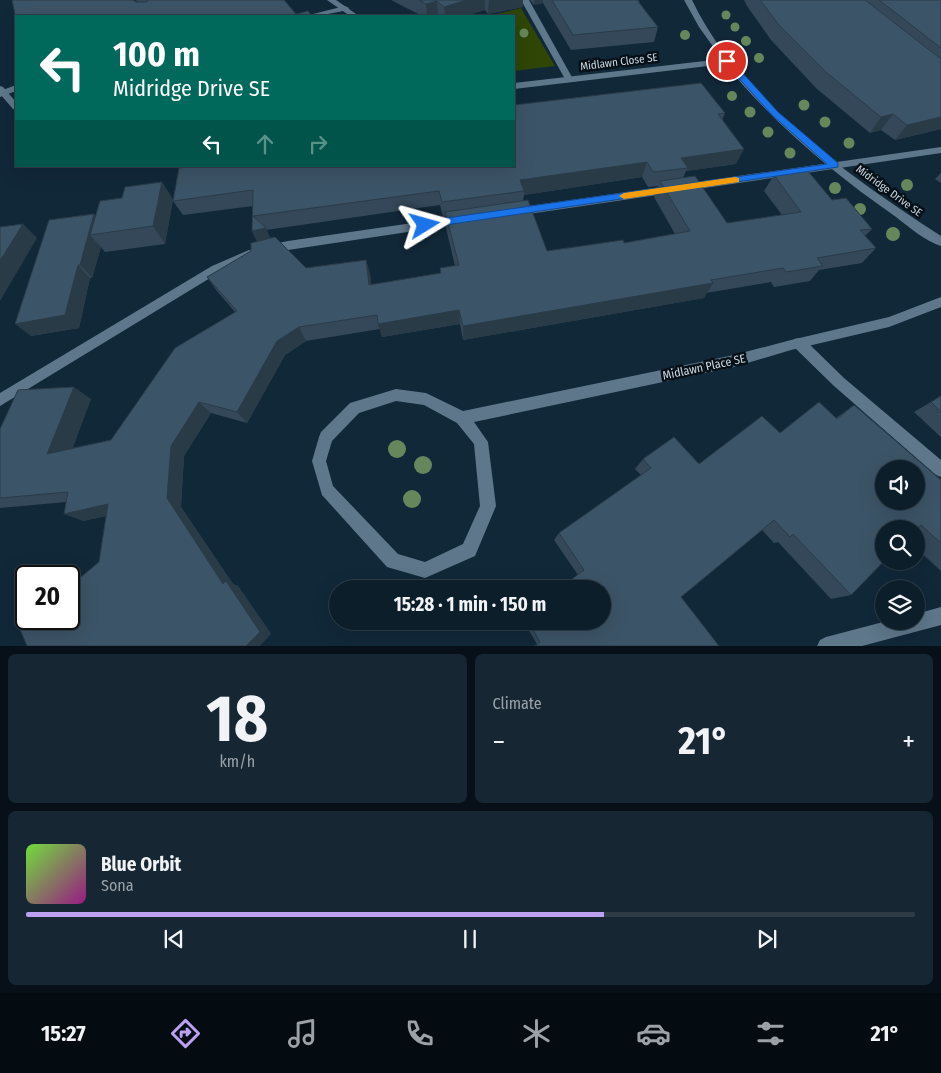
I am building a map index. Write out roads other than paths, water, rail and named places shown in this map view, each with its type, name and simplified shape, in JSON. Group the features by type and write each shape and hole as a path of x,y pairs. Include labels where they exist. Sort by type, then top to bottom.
{"street":[{"path":"330,0 354,15"},
{"path":"525,0 569,79"},
{"name":"Midridge Drive SE","path":"688,0 727,61 775,114 871,194 941,242"},
{"path":"314,15 345,8"},
{"name":"Midlawn Close SE","path":"515,86 727,61"},
{"path":"1,92 15,88"},
{"path":"1,92 15,106"},
{"path":"503,214 941,150"},
{"path":"0,400 216,268 252,253 288,245 474,218"},
{"name":"Midlawn Place SE","path":"462,418 733,361 799,343 849,334 892,322 941,302"},
{"path":"799,343 839,382 941,470"},
{"path":"396,395 426,399 462,418 481,442 488,506 469,550 425,570 392,561 326,490 319,461 326,436 355,408 396,395"},
{"path":"826,646 941,616"}]}
